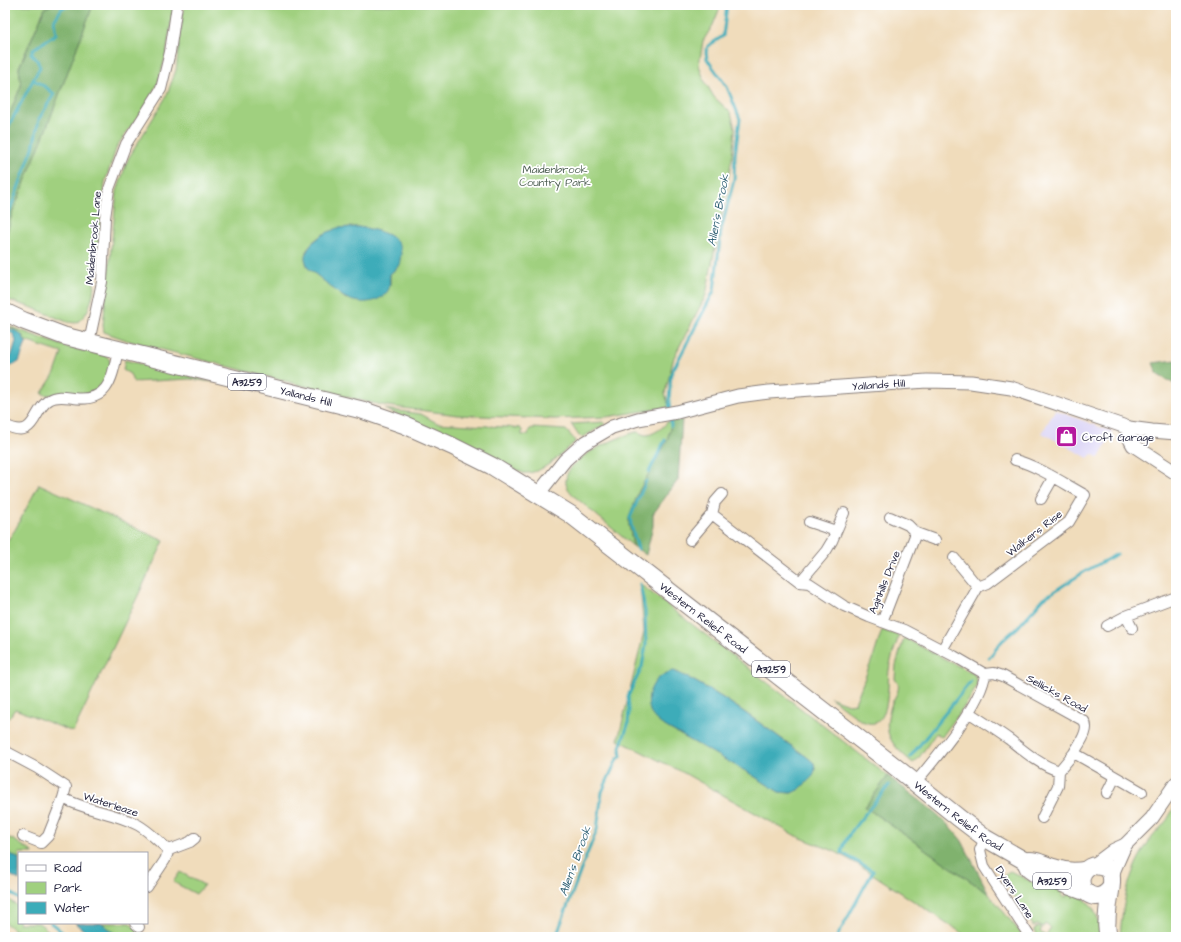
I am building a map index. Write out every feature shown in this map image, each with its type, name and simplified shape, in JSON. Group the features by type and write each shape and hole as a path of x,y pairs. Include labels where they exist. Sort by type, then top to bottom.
{"main road":[{"name":"A3259","path":"5,312 44,329 89,342"},
{"name":"Yallands Hill","path":"89,342 362,410 405,425"},
{"name":"Western Relief Road","path":"405,425 492,466 570,514 648,573 985,838 1025,861 1029,869 1036,874 1088,894"},
{"name":"Western Relief Road","path":"1025,861 1032,860 1053,868 1072,872 1090,868"},
{"name":"A3259","path":"1104,867 1111,874 1112,883 1108,930 1082,885 1081,881 1083,873 1090,868 1104,867"},
{"path":"1088,894 1101,896 1107,893 1112,883"}],"street":[{"name":"Maidenbrook Lane","path":"89,342 102,282 104,226 109,189 126,144 161,89 170,52 177,5"},
{"path":"5,425 16,429 28,427 46,402 50,399 64,397 92,398 102,392 108,386 114,370 118,350"},
{"name":"Yallands Hill","path":"538,494 565,460 583,444 612,427 638,419 670,413 738,396 770,392 927,382 971,382 1011,388 1129,428 1176,433"},
{"path":"1129,428 1128,434 1133,445 1176,473"},
{"name":"Walkers Rise","path":"978,587 988,583 1069,522 1085,495 1015,460"},
{"name":"Walkers Rise","path":"1041,499 1053,478"},
{"path":"690,540 712,514 715,502 722,494"},
{"path":"800,582 826,551 844,513"},
{"name":"Aginhills Drive","path":"712,514 800,582 809,583 844,606 882,622 916,533"},
{"path":"890,517 908,524 916,533 935,540"},
{"path":"809,522 836,531"},
{"path":"942,650 978,587 954,558"},
{"path":"1107,626 1126,616 1176,597"},
{"path":"1126,616 1132,628"},
{"name":"Sellicks Road","path":"882,622 904,630 985,674 994,673 1003,676 1084,721 1087,726 1086,730 1074,753 1059,771"},
{"path":"915,783 952,736 968,712 980,691 984,682 985,674"},
{"path":"968,712 1002,734 1040,762 1059,771 1058,786 1042,818"},
{"path":"5,751 37,768 66,787 48,836 41,843"},
{"path":"1074,753 1142,792"},
{"path":"1107,793 1115,777"},
{"path":"1090,868 1114,850 1125,845 1152,818 1176,783"},
{"name":"Waterleaze","path":"62,798 74,804 138,825 169,850"},
{"path":"23,836 41,843 45,852"},
{"path":"148,886 165,860 169,850 190,842 195,838"},
{"name":"Dyers Lane","path":"985,838 980,850 984,866 1030,937"},
{"path":"1112,883 1114,870 1125,845"}],"shaded area":[{"path":"1055,410 1113,432 1099,458 1092,454 1088,458 1042,433"}],"green space":[{"path":"5,5 51,5 45,8 19,67 21,86 5,125"},
{"path":"51,5 93,5 12,214 5,240 5,125 21,86 19,68 45,8"},
{"path":"93,5 174,5 166,55 158,83 144,108 117,146 105,182 93,294 88,310 76,323 67,322 33,308 5,299 5,240 12,214"},
{"name":"Maidenbrook Country Park","path":"184,5 721,5 713,25 703,41 699,65 704,80 714,97 731,113 735,128 732,158 706,295 674,357 665,393 669,407 606,417 554,419 458,415 387,406 129,341 104,332 103,325 117,191 128,159 166,97 176,70","holes":["358,227 379,231 398,267 390,274 390,286 346,299 308,268 305,259 310,245 324,234 341,228"]},
{"path":"8,326 67,347 106,356 109,359 110,365 105,384 89,395 45,395 42,393 55,373 62,353 25,341 23,336"},
{"path":"125,360 213,382 190,379 133,382 130,374 123,370"},
{"path":"1176,360 1176,385 1158,375 1153,363"},
{"path":"384,409 421,414 437,423 520,428 522,430 522,435 528,435 529,430 532,428 566,430 575,442 551,463 537,471 523,473 453,438"},
{"path":"682,420 678,480 653,514 653,526 646,555 633,546 629,518 639,491 667,441 672,421"},
{"path":"672,421 667,441 639,491 629,518 633,546 574,496 566,485 568,472 583,456 606,444 636,432 645,435 654,433 661,429 667,422"},
{"path":"603,422 606,424 583,437 579,436 571,424"},
{"path":"39,484 164,541 73,732 15,709 9,718 5,717 5,544 15,530"},
{"path":"640,584 888,776 865,807 989,894 1024,937 968,937 859,865 834,851 796,836 684,773 618,740 644,632","holes":["675,671 743,711 807,757 814,763 815,770 813,776 799,790 791,793 779,792 749,773 668,728"]},
{"path":"882,630 899,636 889,670 886,707 883,716 878,721 870,723 860,720 830,697 848,704 855,703"},
{"path":"904,638 974,674 977,682 972,695 942,737 936,733 918,759 913,763 893,744 887,722 892,703 898,689 898,683 895,679 896,665"},
{"path":"888,776 927,806 946,823 962,841 989,894 865,807"},
{"path":"1176,804 1176,937 1120,937 1124,903 1130,880 1138,859 1146,845 1167,820"},
{"path":"5,836 32,852 18,852 18,858 5,851"},
{"path":"1010,871 1044,888 1047,882 1064,889 1061,895 1066,897 1069,891 1085,900 1090,904 1095,913 1099,922 1102,937 1084,935 1074,937 1038,937 1034,929 1039,926 1042,928 1040,932 1046,936 1051,928 1045,924 1043,927 1038,924 1033,927 1005,881 1005,874"},
{"path":"180,872 204,885 196,894 173,882"},
{"path":"5,897 18,906 18,924 40,924 56,937 24,937 5,923"},
{"path":"103,924 131,924 146,937 124,937 121,935 119,937"}],"water":[{"path":"358,227 379,231 392,237 400,248 401,255 399,265 390,274 388,290 377,300 358,302 346,298 308,268 305,259 305,255 311,244 322,235 337,228"},
{"path":"13,330 18,332 24,338 26,343 19,362 7,368 6,366 16,341 12,332"},
{"path":"674,671 726,700 807,757 814,763 815,770 813,776 799,790 791,793 779,792 749,773 661,724 652,715 649,708 649,694 656,681 661,676"},
{"path":"5,851 18,858 18,879 5,872"},
{"path":"76,924 103,924 119,937 92,937"}],"waterway":[{"path":"5,133 40,67 37,60 31,53 35,48 56,34 54,21 62,8 72,5"},
{"name":"Allen's Brook","path":"670,410 669,401 671,374 714,291 721,230 734,180 735,155 740,119 727,87 707,59 706,52 708,46 723,36 727,5"},
{"path":"5,223 33,148 39,119 54,94 34,80"},
{"path":"5,327 12,332"},
{"path":"5,374 7,368"},
{"name":"Allen's Brook","path":"670,416 671,426"},
{"name":"Allen's Brook","path":"649,472 665,440"},
{"name":"Allen's Brook","path":"638,549 630,518 646,481"},
{"path":"989,658 1002,641 1018,627 1044,598 1084,572 1117,554"},
{"name":"Allen's Brook","path":"556,937 597,830 602,792 617,759 621,757 620,747 628,725 628,696 642,667 646,644 645,611 640,584"},
{"path":"910,757 971,681"},
{"path":"837,937 873,871 842,853 844,846 848,837 861,818 889,785"},
{"path":"5,888 18,898"},
{"path":"52,924 68,937"}],"place":[{"name":"Croft Garage","path":"1067,437"}]}
